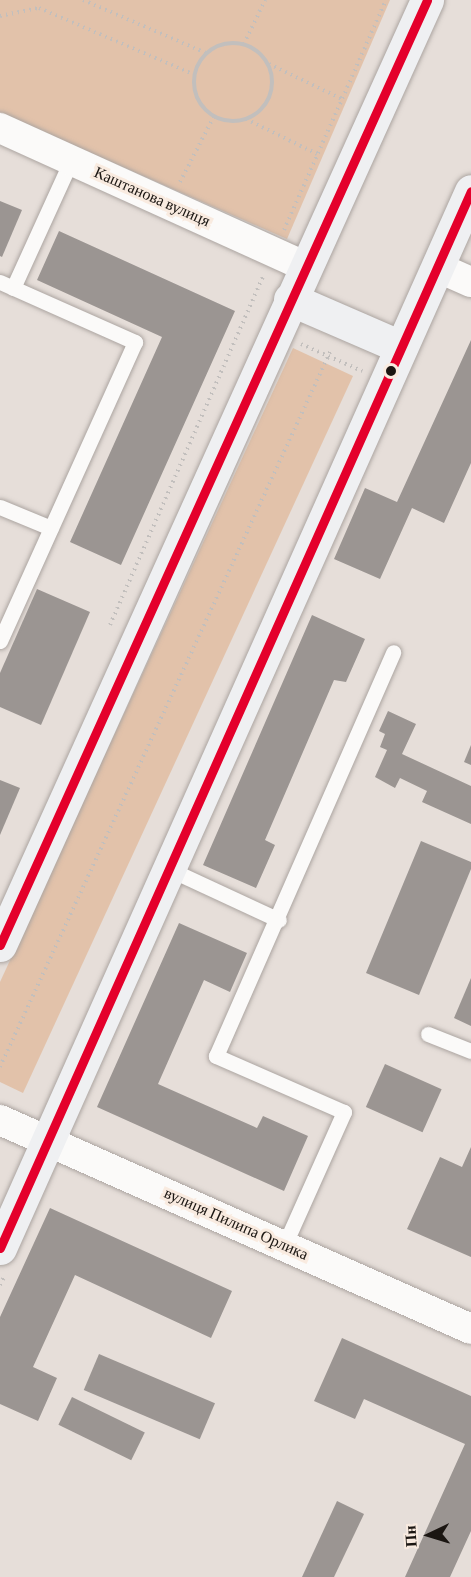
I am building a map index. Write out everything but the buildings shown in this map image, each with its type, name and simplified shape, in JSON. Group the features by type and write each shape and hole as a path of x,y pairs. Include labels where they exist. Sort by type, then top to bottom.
{"main road":[{"path":"0,945 260,325 290,299 427,0"},
{"path":"0,1248 471,191"},
{"path":"290,299 401,347"}],"street":[{"name":"Каштанова вулиця","path":"0,128 304,266"},
{"path":"437,267 471,282"},
{"name":"вулиця Пилипа Орлика","path":"0,1120 471,1329"}],"lane":[{"path":"0,641 135,342 6,285 71,160"},
{"path":"0,507 51,528"},
{"path":"284,1246 344,1112 216,1056 279,920 393,652"},
{"path":"169,869 279,920"},
{"path":"428,1034 471,1052"}],"path":[{"path":"83,0 206,53"},
{"path":"244,44 265,0"},
{"path":"106,635 260,325 274,252 386,0"},
{"path":"0,16 39,8 195,75"},
{"path":"317,154 246,119 214,116 196,95 195,75 206,53 216,46 244,44 268,64 342,99"},
{"path":"246,119 263,108 271,94 268,64"},
{"path":"183,211 179,185 214,116"},
{"path":"260,325 386,382"},
{"path":"0,1067 331,350"}],"shaded area":[{"path":"0,0 390,0 287,239 0,113"},
{"path":"293,348 353,376 23,1093 0,1082 0,982"}],"transit line":[{"path":"0,945 427,0"},
{"path":"0,1248 471,191"}]}
